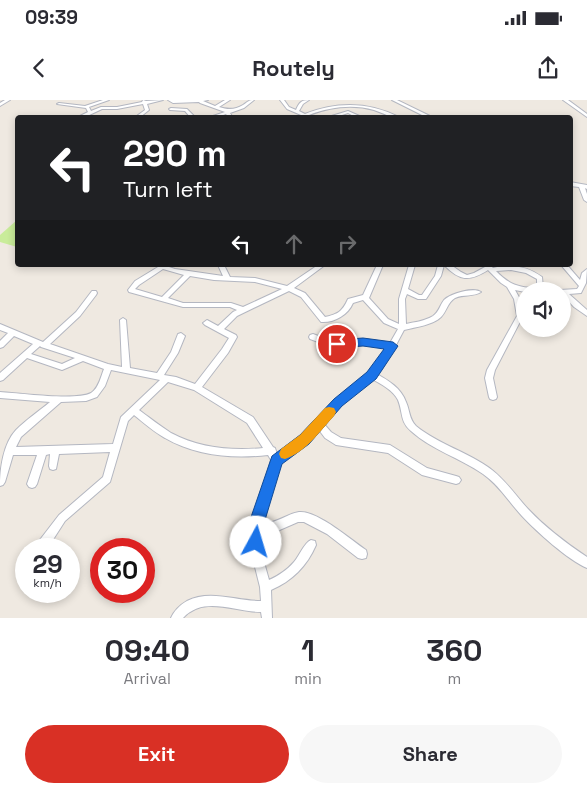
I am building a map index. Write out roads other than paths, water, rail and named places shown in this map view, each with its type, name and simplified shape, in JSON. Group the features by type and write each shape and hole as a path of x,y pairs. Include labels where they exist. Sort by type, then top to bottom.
{"street":[{"path":"0,105 8,100"},
{"path":"59,104 85,105 107,100"},
{"path":"84,115 101,108 117,108 161,100"},
{"path":"170,100 173,102 206,100"},
{"path":"216,107 228,100"},
{"path":"218,115 246,106 252,100"},
{"path":"282,100 286,106 298,115 304,115 321,108 342,103 389,103 423,115"},
{"path":"298,115 301,103 307,100"},
{"path":"565,100 587,116"},
{"path":"199,101 227,112 229,115"},
{"path":"140,115 147,110 144,102"},
{"path":"389,103 397,115"},
{"path":"85,105 90,112"},
{"path":"171,109 186,110 191,115"},
{"path":"338,115 350,112 356,115"},
{"path":"584,186 587,200"},
{"path":"159,267 137,283 131,290 183,306 228,305 243,310"},
{"path":"164,267 188,274 255,280 280,288 289,288 303,295 323,320 328,320 347,309 350,302 365,297 379,267"},
{"path":"222,267 227,278"},
{"path":"219,329 231,317 289,288 319,267"},
{"path":"176,618 185,606 213,600 267,613 265,587 257,556 257,529 276,460 305,440 338,402 371,375 393,346 402,328 402,298 411,267"},
{"path":"404,290 418,297 424,297 438,276 440,267"},
{"path":"449,267 459,276 469,277 489,267 500,281 510,288 517,299 520,316 491,370 489,378 493,397"},
{"path":"514,267 540,278 540,282"},
{"path":"565,267 587,296"},
{"path":"581,289 584,283 584,273 587,271"},
{"path":"163,299 188,274"},
{"path":"510,288 516,288"},
{"path":"571,290 581,289"},
{"path":"365,297 381,317 402,328 434,318 442,312 444,304 450,298 460,294 478,292"},
{"path":"0,378 25,355 42,344 78,314 94,293"},
{"path":"571,301 587,314"},
{"path":"123,320 126,370"},
{"path":"197,388 232,339 231,334 207,323"},
{"path":"0,327 108,367 163,378 197,388 250,420 272,451 276,460"},
{"path":"0,345 14,332"},
{"path":"48,538 62,518 107,479 124,419 135,410 163,378 181,336"},
{"path":"313,337 328,343 363,342 393,346"},
{"path":"25,355 62,367 83,358"},
{"path":"0,395 60,399 96,394 108,367"},
{"path":"371,375 386,383 399,396 403,403 405,418 413,428 437,445 486,471 539,526 557,542 587,563"},
{"path":"0,482 12,445 18,434 60,399"},
{"path":"135,410 173,438 217,452 238,454 272,451"},
{"path":"319,426 339,442 390,449 425,472 456,480"},
{"path":"11,451 42,452 80,448 115,448"},
{"path":"53,466 55,451"},
{"path":"32,484 42,452"},
{"path":"257,529 274,528 298,517 305,517 320,524 362,554"},
{"path":"265,587 286,578 294,568 301,564 312,545"}]}
